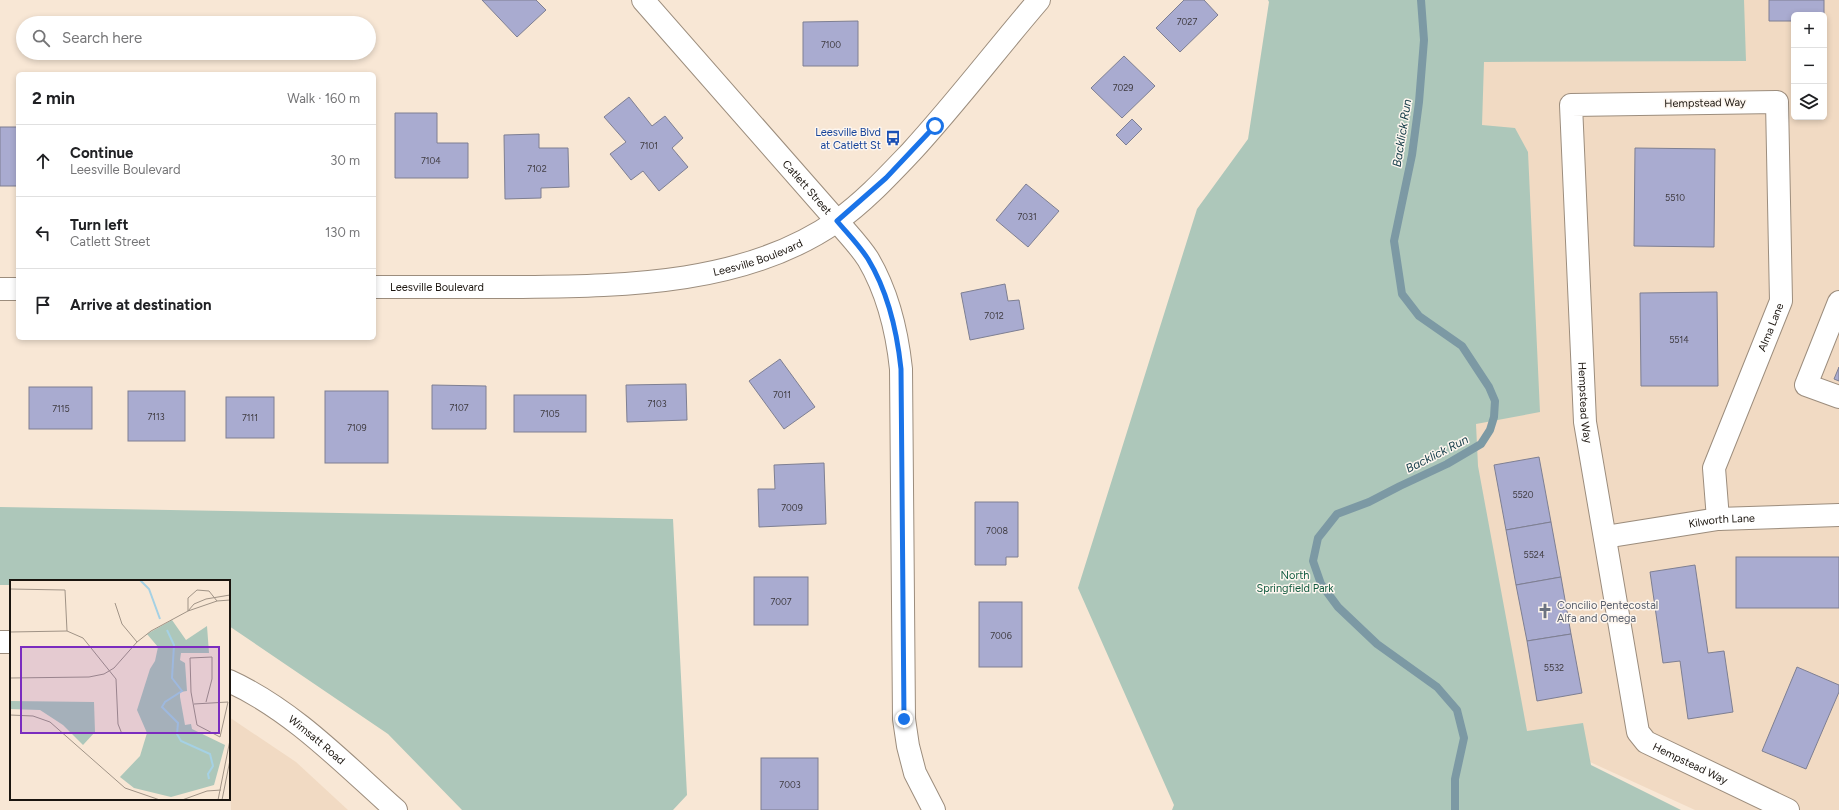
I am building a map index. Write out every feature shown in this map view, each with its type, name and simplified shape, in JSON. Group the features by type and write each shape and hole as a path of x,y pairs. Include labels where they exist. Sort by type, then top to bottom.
{"street":[{"name":"Catlett Street","path":"643,0 837,221 868,259 886,298 898,342 901,369 904,719 908,746 915,774 934,810"},
{"name":"Leesville Boulevard","path":"376,287 629,285 697,275 768,255 797,244 837,221 886,178 935,126 1039,0"},
{"name":"Alma Lane","path":"1718,519 1714,468 1781,301 1777,102"},
{"name":"Hempstead Way","path":"1777,102 1570,105 1585,422 1638,732 1646,742 1788,810"},
{"path":"0,289 16,289"},
{"path":"1839,302 1806,385 1839,397"},
{"name":"Kilworth Lane","path":"1605,537 1718,519 1839,515"},
{"name":"Wimsatt Road","path":"230,682 265,701 301,726 396,810"}],"shaded area":[{"path":"1743,0 1839,0 1839,810 1695,810 1391,671 1462,62"},
{"path":"230,718 296,762 348,810 231,810"}],"green space":[{"name":"North Springfield Park","path":"1268,0 1744,0 1746,61 1484,62 1482,125 1515,128 1528,152 1540,412 1476,424 1478,466 1527,731 1583,723 1591,765 1681,810 1172,810 1174,805 1078,588 1197,209 1248,139 1269,2"},
{"path":"0,507 673,519 687,795 673,810 462,810 388,734 230,627 230,580 10,580 10,585 0,585"}],"building":[{"path":"482,0 536,0 546,10 517,37"},
{"path":"1184,0 1204,0 1218,15 1180,52 1156,28"},
{"path":"1769,0 1824,0 1824,12 1791,12 1791,21 1769,21"},
{"path":"858,21 858,66 803,66 803,22"},
{"path":"1124,56 1155,86 1122,118 1091,88"},
{"path":"629,97 652,126 665,116 683,138 672,148 688,167 659,191 643,171 631,180 610,154 626,142 604,117"},
{"path":"395,113 437,113 437,143 468,143 468,178 395,178"},
{"path":"1132,119 1142,129 1126,145 1116,135"},
{"path":"0,127 16,127 16,186 0,186"},
{"path":"539,134 539,148 568,148 569,187 541,188 541,198 505,199 504,135"},
{"path":"1635,148 1715,149 1714,247 1634,246"},
{"path":"1026,184 1059,211 1028,247 996,220"},
{"path":"1005,284 1008,301 1019,300 1024,329 970,340 961,293"},
{"path":"1717,292 1718,386 1641,386 1640,293"},
{"path":"780,359 815,407 784,429 749,381"},
{"path":"1839,367 1839,381 1834,379"},
{"path":"686,384 687,420 627,422 626,385"},
{"path":"432,385 486,386 486,429 432,429"},
{"path":"29,387 92,387 92,429 29,429"},
{"path":"128,391 185,391 185,441 128,441"},
{"path":"325,391 388,391 388,463 325,463"},
{"path":"514,395 586,395 586,432 514,432"},
{"path":"226,397 274,397 274,438 226,438"},
{"path":"1539,457 1551,522 1506,530 1494,465"},
{"path":"824,463 826,524 759,527 758,489 775,489 774,465"},
{"path":"975,502 1018,502 1018,557 1006,557 1006,565 975,565"},
{"path":"1551,522 1561,577 1516,585 1506,530"},
{"path":"1736,557 1839,557 1839,608 1736,608"},
{"path":"1695,565 1708,653 1724,651 1733,712 1688,719 1680,661 1663,663 1650,572"},
{"path":"754,577 808,577 808,625 754,625"},
{"path":"1561,577 1571,634 1527,641 1516,585"},
{"path":"979,602 1022,602 1022,667 979,667"},
{"path":"1571,634 1582,693 1537,701 1527,641"},
{"path":"1797,667 1839,685 1839,692 1806,769 1762,751"},
{"path":"761,758 818,758 818,810 761,810"}],"waterway":[{"name":"Backlick Run","path":"1421,0 1424,40 1419,102 1412,155 1394,241 1402,294 1419,316 1462,346 1489,387 1495,401 1494,417 1490,430 1481,444 1447,464 1369,502 1337,514 1318,538 1313,561 1321,584 1338,607 1377,644 1437,687 1457,710 1464,738 1455,779 1455,810"}],"place":[{"name":"Leesville Blvd at Catlett St","path":"893,138"},
{"name":"Concilio Pentecostal Alfa and Omega","path":"1545,611"}],"route":[{"path":"904,719 901,369 898,342 886,298 868,259 837,221 863,200 886,178 935,126"}]}
